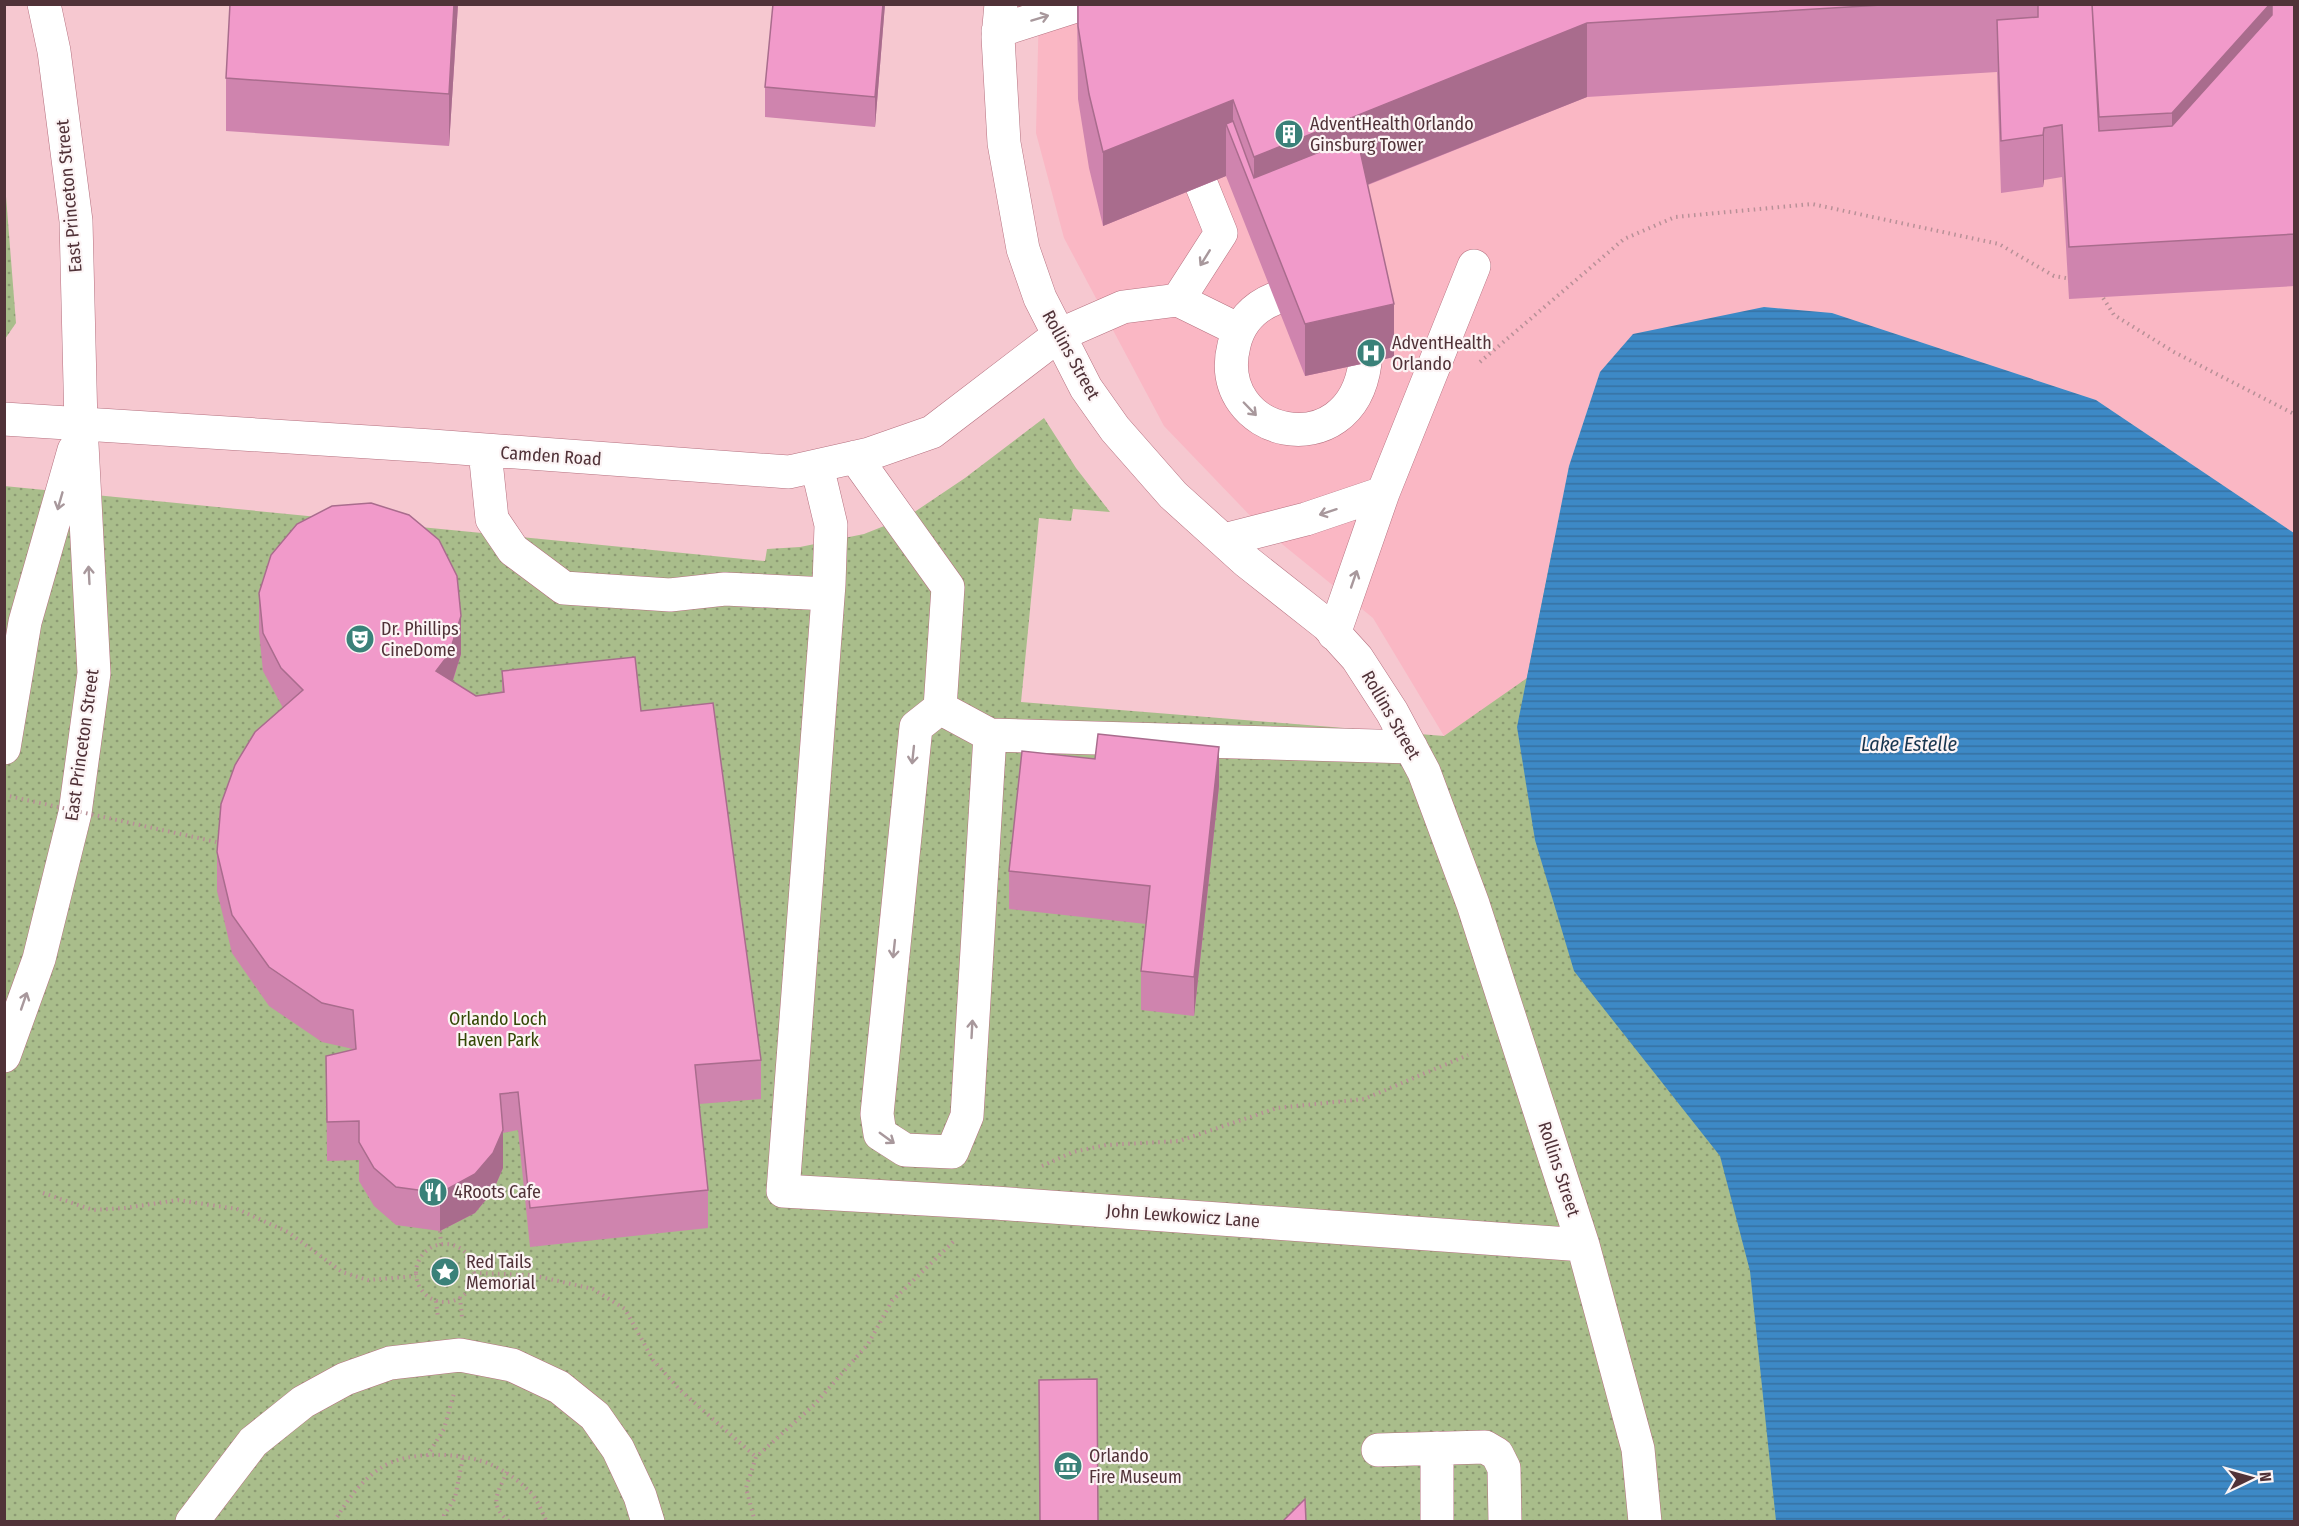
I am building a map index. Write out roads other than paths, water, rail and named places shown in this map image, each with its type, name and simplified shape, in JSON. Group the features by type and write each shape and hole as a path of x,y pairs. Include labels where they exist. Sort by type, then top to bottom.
{"street":[{"name":"East Princeton Street","path":"4,1056 39,959 75,813 94,673 81,425 76,221 54,51 44,4"},
{"path":"999,18 1082,4"},
{"name":"Rollins Street","path":"999,18 1004,143 1023,249 1040,298 1086,388 1115,429 1173,495 1246,561 1327,625 1358,658 1392,712 1424,772 1473,904 1583,1245 1638,1449 1645,1521"},
{"path":"1202,186 1221,233 1178,300 1239,330"},
{"path":"1334,634 1383,493 1474,266"},
{"path":"1274,299 1247,317 1239,330 1231,357 1232,379 1241,399 1255,415 1275,426 1296,430 1318,427 1338,417 1353,400 1362,380 1365,363"},
{"name":"Camden Road","path":"4,419 432,446 485,452 789,472 855,457 932,432 1059,335 1123,307 1178,300"},
{"name":"East Princeton Street","path":"4,748 25,622 81,425"},
{"path":"485,452 492,519 513,550 564,588 670,595 725,589 828,594 831,525 817,466"},
{"path":"855,457 948,586 940,708 916,727 877,1114 880,1134 905,1150 952,1152 967,1116 990,735"},
{"path":"1224,540 1306,519 1383,493"},
{"name":"John Lewkowicz Lane","path":"828,594 783,1191 995,1203 1583,1245"},
{"path":"940,708 990,735 1411,747"},
{"path":"192,1521 253,1442 303,1402 345,1379 390,1362 460,1354 512,1365 559,1387 595,1416 618,1449 640,1496 648,1521"},
{"path":"1378,1450 1485,1447 1497,1454 1504,1468 1505,1521"},
{"path":"1437,1448 1437,1521"}],"water":[{"name":"Lake Estelle","path":"1764,307 1832,313 2096,400 2294,533 2294,1521 1776,1521 1750,1271 1720,1156 1574,971 1535,840 1517,727 1569,466 1600,372 1633,334"}],"place":[{"name":"AdventHealth Orlando Ginsburg Tower","path":"1289,134"},
{"name":"AdventHealth Orlando","path":"1371,353"},
{"name":"Dr. Phillips CineDome","path":"360,639"},
{"name":"4Roots Cafe","path":"433,1192"},
{"name":"Red Tails Memorial","path":"445,1272"},
{"name":"Orlando Fire Museum","path":"1068,1466"}],"park label":[{"name":"Orlando Loch Haven Park","path":"498,1029"}]}
